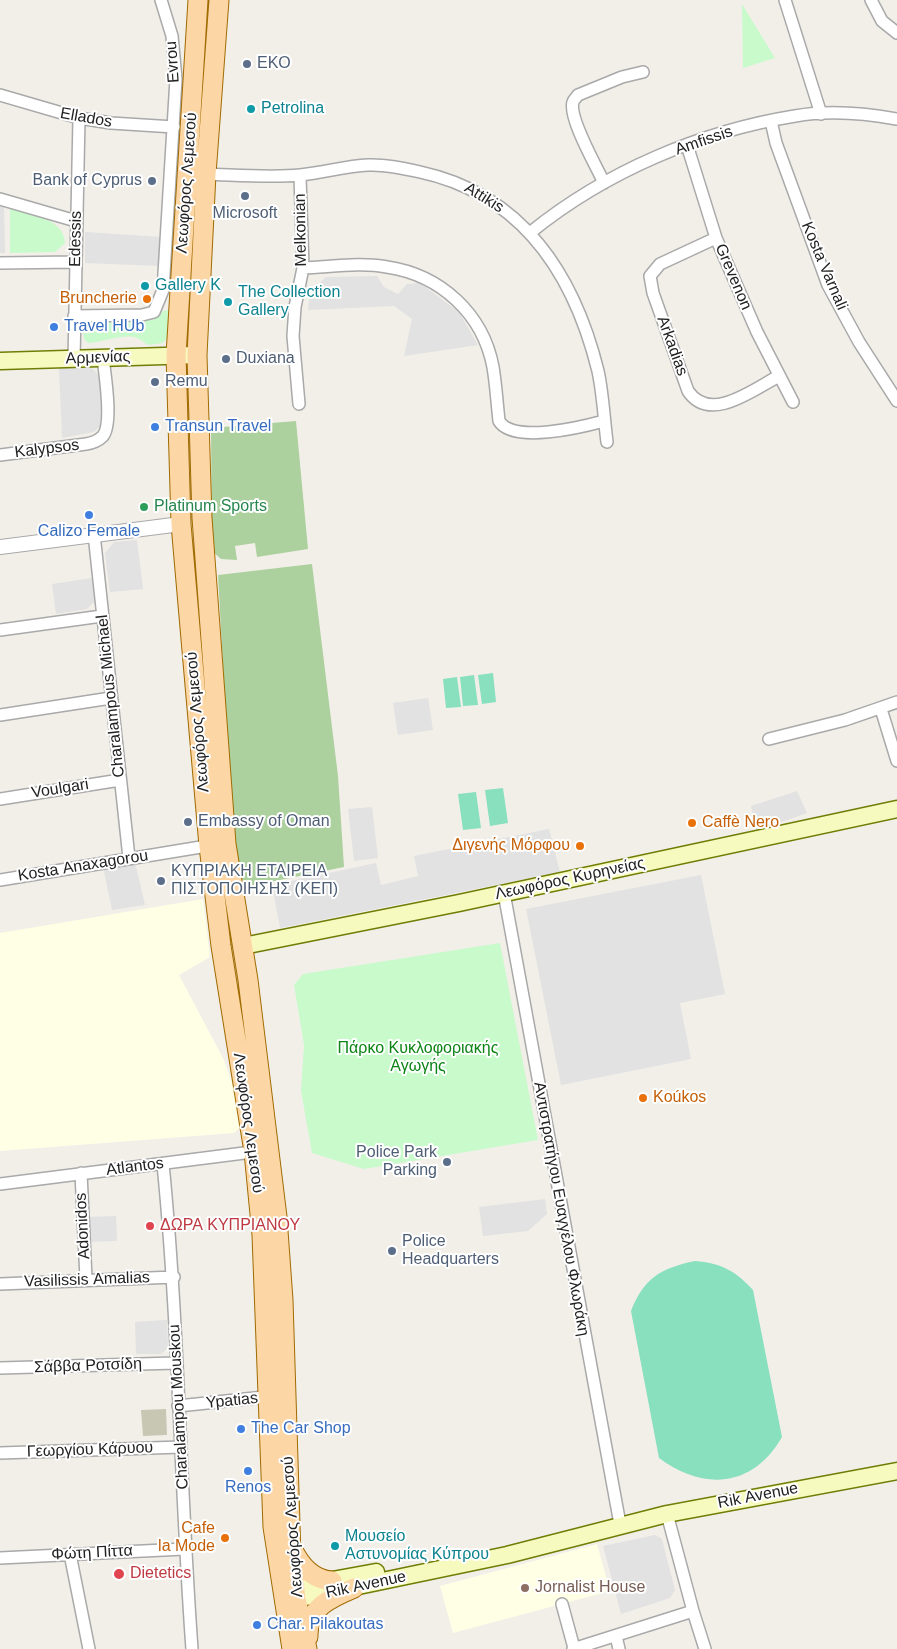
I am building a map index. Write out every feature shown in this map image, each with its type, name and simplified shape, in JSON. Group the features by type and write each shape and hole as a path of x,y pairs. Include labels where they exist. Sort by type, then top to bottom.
{"main road":[{"name":"Λεωφόρος Λεμεσού","path":"198,0 176,355 181,524 218,845 243,946 261,1151 262,1235 291,1547 292,1649"},
{"name":"Λεωφόρος Λεμεσού","path":"218,0 196,355 202,527 218,845 221,946 261,1151"},
{"name":"Αρμενίας","path":"0,360 196,355"},
{"name":"Λεωφόρος Κυρηνείας","path":"243,946 504,894 897,809"},
{"name":"Λεωφόρος Λεμεσού","path":"277,1396 273,1526 290,1594 308,1649"},
{"name":"Rik Avenue","path":"290,1594 354,1588 517,1552 604,1531 620,1524 897,1471"},
{"name":"Rik Avenue","path":"290,1594 332,1581 604,1524 620,1524"},
{"path":"291,1547 300,1563 315,1577 332,1581"},
{"path":"308,1649 309,1621 319,1606 354,1588"}],"street":[{"name":"Evrou","path":"74,316 142,316 154,312 160,302 163,290 176,79 174,52 161,0"},
{"path":"785,0 821,114"},
{"path":"871,0 882,21 897,33"},
{"path":"604,182 577,124 573,111 573,102 578,95 622,77 643,72"},
{"name":"Ellados","path":"0,94 79,118 111,123 174,127"},
{"name":"Amfissis","path":"531,232 561,208 604,182 687,145 771,121 796,116 850,114 897,119"},
{"name":"Edessis","path":"74,359 79,118"},
{"name":"Kosta Varnali","path":"771,121 776,143 828,285 860,342 897,401"},
{"name":"Grevenon","path":"687,145 716,238 757,332 793,402"},
{"name":"Attikis","path":"206,174 300,176 368,165 403,168 446,177 474,190 504,210 531,232 561,277 586,330 598,373 606,442"},
{"name":"Melkonian","path":"299,404 294,336 295,307 303,268 300,176"},
{"path":"0,199 76,221"},
{"name":"Arkadias","path":"716,238 660,264 650,276 653,293 688,391 699,402 718,405 731,402 779,376"},
{"path":"0,263 76,262"},
{"path":"303,268 360,265 387,266 412,273 433,282 456,298 471,316 484,338 493,367 499,420 503,427 511,431 525,432 572,429 604,421"},
{"name":"Kalypsos","path":"0,455 86,444 96,442 103,436 107,428 108,417 103,358"},
{"path":"0,546 181,524"},
{"name":"Charalampous Michael","path":"94,534 129,858"},
{"path":"0,630 102,616"},
{"path":"0,715 111,698"},
{"path":"769,740 881,709 897,702"},
{"path":"881,709 897,761"},
{"name":"Voulgari","path":"0,799 120,780"},
{"name":"Kosta Anaxagorou","path":"0,880 218,845"},
{"name":"Αντιστρατήγου Ευαγγέλου Φλωράκη","path":"504,894 620,1524"},
{"name":"Atlantos","path":"0,1184 261,1151"},
{"name":"Charalampou Mouskou","path":"163,1164 174,1277 175,1363 181,1447 184,1549 192,1649"},
{"name":"Adonidos","path":"81,1174 86,1280"},
{"name":"Vasilissis Amalias","path":"0,1284 174,1277"},
{"name":"Σάββα Ροτσίδη","path":"0,1368 175,1363"},
{"name":"Ypatias","path":"178,1406 277,1396"},
{"name":"Γεωργίου Κάρυου","path":"0,1453 181,1447"},
{"path":"667,1514 692,1612 705,1649"},
{"name":"Φώτη Πίττα","path":"0,1558 184,1549"},
{"path":"70,1554 89,1649"},
{"path":"562,1604 573,1649 692,1612"},
{"path":"616,1636 620,1649"}],"shaded area":[{"path":"0,206 4,207 5,253 0,253"},
{"path":"85,232 161,237 159,266 85,263"},
{"path":"377,276 384,287 398,294 407,284 420,283 459,312 478,345 404,356 412,319 394,306 308,310 310,292 326,277"},
{"path":"84,366 93,369 101,378 102,424 94,432 62,438 59,368"},
{"path":"137,540 143,589 110,592 105,553 114,542"},
{"path":"92,578 95,601 87,609 56,614 52,584"},
{"path":"428,698 433,730 398,735 393,703"},
{"path":"797,791 807,813 756,831 751,806"},
{"path":"372,807 378,858 354,861 348,809"},
{"path":"549,829 560,872 280,928 272,885 376,863 381,885 418,876 414,856"},
{"path":"135,862 145,905 112,910 103,867"},
{"path":"701,875 725,994 680,1003 691,1059 561,1085 526,909"},
{"path":"203,899 210,957 179,975 224,1060 236,1094 242,1126 234,1133 0,1151 0,933"},
{"path":"545,1199 547,1214 528,1231 483,1236 479,1207"},
{"path":"116,1216 117,1241 88,1242 87,1217"},
{"path":"167,1320 168,1348 161,1354 136,1354 135,1322"},
{"path":"166,1409 167,1435 143,1436 141,1410"},
{"path":"655,1535 662,1539 675,1590 670,1598 621,1614 603,1546"},
{"name":"Jornalist House","path":"597,1544 610,1591 453,1633 440,1586"}],"green space":[{"path":"742,4 775,58 743,68"},
{"path":"10,208 52,223 59,228 65,243 55,252 10,253"},
{"path":"169,310 170,334 163,343 148,345 132,337 120,337 93,343 88,343 84,339 83,330 89,321 153,320 163,311"},
{"path":"296,421 308,549 257,557 255,543 235,546 237,560 221,559 212,551 211,428"},
{"path":"312,564 338,776 344,867 240,888 231,813 218,575"},
{"path":"493,673 496,702 482,704 478,675"},
{"path":"474,675 478,705 463,706 460,677"},
{"path":"457,677 461,707 446,708 443,679"},
{"path":"503,788 508,823 490,826 485,790"},
{"path":"476,792 481,828 463,830 458,794"},
{"name":"Πάρκο Κυκλοφοριακής Αγωγής","path":"500,943 538,1140 364,1169 312,1153 301,1091 304,1045 294,985 303,974"},
{"path":"695,1261 727,1269 753,1290 782,1437 770,1454 757,1466 742,1475 726,1479 693,1476 676,1469 659,1458 631,1311 642,1290 655,1276 672,1267"}],"place":[{"name":"EKO","path":"247,64"},
{"name":"Petrolina","path":"251,109"},
{"name":"Bank of Cyprus","path":"152,181"},
{"name":"Microsoft","path":"245,196"},
{"name":"Gallery K","path":"145,286"},
{"name":"Bruncherie","path":"147,299"},
{"name":"The Collection Gallery","path":"228,302"},
{"name":"Travel HUb","path":"54,327"},
{"name":"Duxiana","path":"226,359"},
{"name":"Remu","path":"155,382"},
{"name":"Transun Travel","path":"155,427"},
{"name":"Platinum Sports","path":"144,507"},
{"name":"Calizo Female","path":"89,515"},
{"name":"Embassy of Oman","path":"188,822"},
{"name":"Caffè Nero","path":"692,823"},
{"name":"Διγενής Μόρφου","path":"580,846"},
{"name":"ΚΥΠΡΙΑΚΗ ΕΤΑΙΡΕΙΑ ΠΙΣΤΟΠΟΙΗΣΗΣ (ΚΕΠ)","path":"161,881"},
{"name":"Koúkos","path":"643,1098"},
{"name":"Police Park Parking","path":"447,1162"},
{"name":"ΔΩΡΑ ΚΥΠΡΙΑΝΟΥ","path":"150,1226"},
{"name":"Police Headquarters","path":"392,1251"},
{"name":"The Car Shop","path":"241,1429"},
{"name":"Renos","path":"248,1471"},
{"name":"Cafe la Mode","path":"225,1538"},
{"name":"Μουσείο Αστυνομίας Κύπρου","path":"335,1546"},
{"name":"Dietetics","path":"119,1574"},
{"name":"Jornalist House","path":"525,1588"},
{"name":"Char. Pilakoutas","path":"257,1625"}]}
